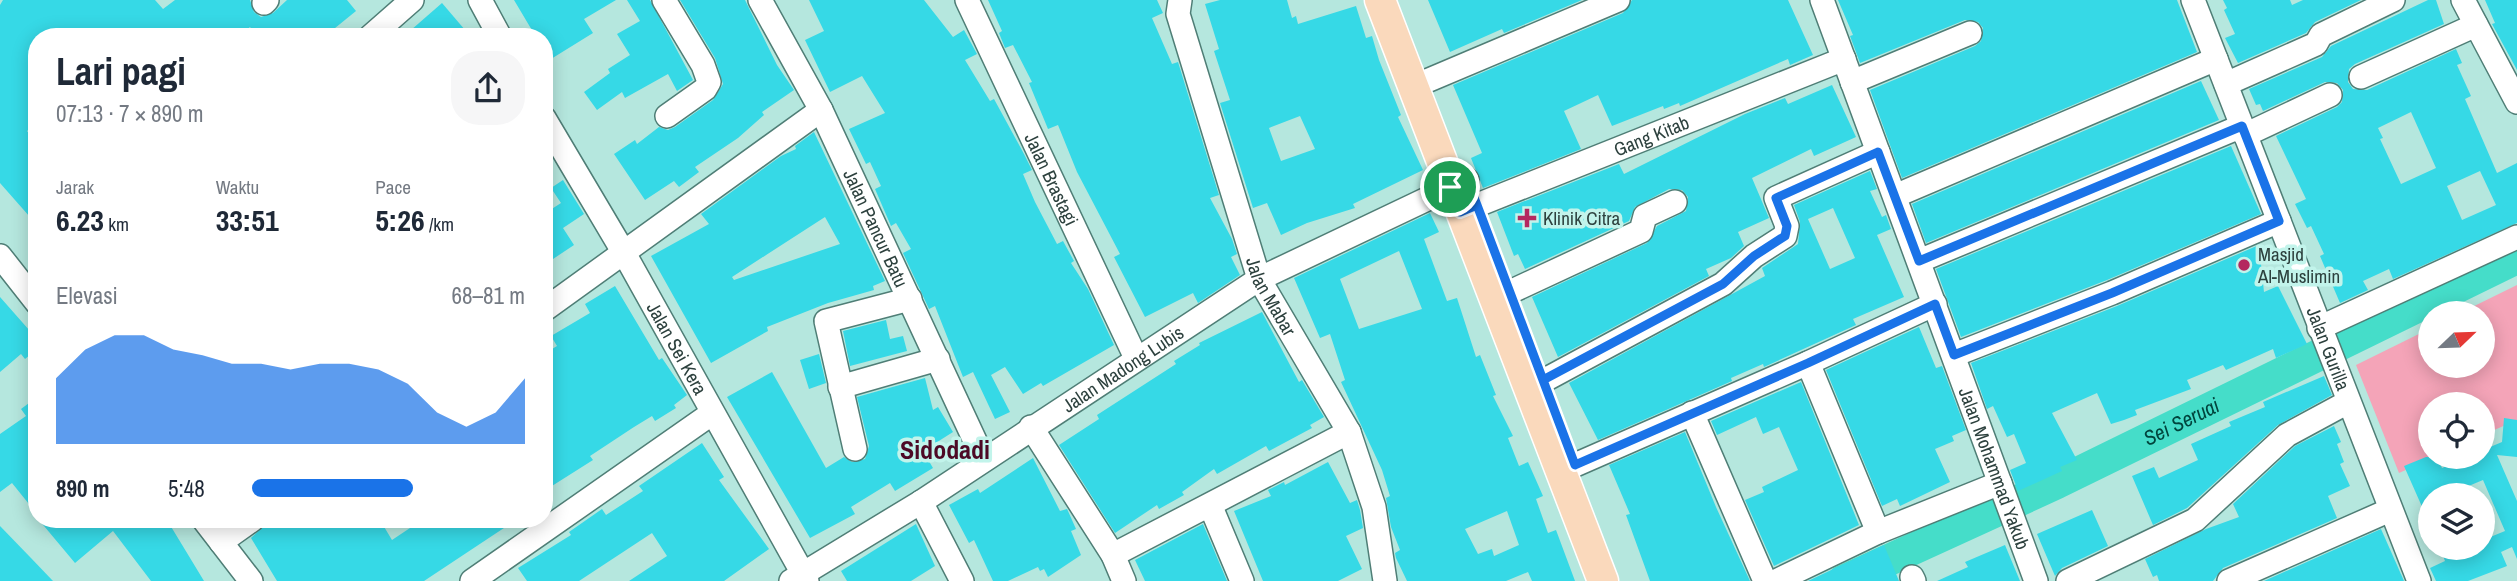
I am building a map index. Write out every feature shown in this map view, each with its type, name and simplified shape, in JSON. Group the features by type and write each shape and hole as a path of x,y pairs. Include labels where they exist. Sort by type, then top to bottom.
{"main road":[{"path":"1380,0 1463,196 1603,581"},
{"path":"1399,0 1429,80 1463,196 1510,292 1620,581"}],"street":[{"path":"380,28 412,0"},
{"path":"664,0 703,65 709,82 705,89 667,116"},
{"name":"Jalan Pancur Batu","path":"760,0 821,110 983,458"},
{"name":"Jalan Brastagi","path":"967,0 1136,358"},
{"name":"Jalan Mabar","path":"1181,0 1178,15 1259,279 1349,432 1374,507 1385,581"},
{"path":"1429,80 1618,0"},
{"name":"Jalan Gurilla","path":"2193,0 2419,581"},
{"path":"2226,83 2316,44 2321,35 2393,0"},
{"path":"2463,0 2517,103"},
{"path":"482,1 496,28"},
{"name":"Jalan Mohammad Yakub","path":"1831,3 1852,82 2036,581"},
{"path":"2361,77 2476,25"},
{"path":"1852,82 1970,33"},
{"name":"Gang Kitab","path":"1463,196 1844,59"},
{"path":"1895,196 2216,59"},
{"path":"1919,261 2330,95"},
{"path":"553,304 821,110"},
{"name":"Jalan Sei Kera","path":"553,133 624,253 800,579"},
{"path":"1543,380 1723,284 1754,256 1785,236 1787,226 1776,198 1878,152"},
{"name":"Jalan Madong Lubis","path":"800,579 1259,279 1463,196"},
{"path":"1510,292 1641,231 1644,216 1675,202"},
{"path":"1954,355 2112,293 2279,221"},
{"path":"2322,333 2517,237"},
{"path":"4,270 28,294"},
{"path":"855,449 826,321 910,299"},
{"path":"1575,465 1935,304"},
{"path":"840,387 938,359"},
{"path":"1808,363 1878,532"},
{"path":"2068,581 2195,520 2287,435 2344,392"},
{"path":"1692,413 1765,581"},
{"path":"553,524 711,414"},
{"path":"1031,427 1113,555 1124,581"},
{"path":"1113,555 1211,507 1349,432"},
{"path":"1776,581 1878,532 2002,490"},
{"path":"921,502 962,581"},
{"path":"1211,507 1242,581"},
{"path":"2230,581 2390,510"},
{"path":"210,528 251,581"},
{"path":"221,542 241,528"},
{"path":"472,581 548,528"}],"shaded area":[{"path":"2517,285 2517,420 2495,430 2495,392 2418,392 2418,465 2399,473 2356,365 2418,334 2418,378 2496,378 2496,301 2484,301"}],"building":[{"path":"3,0 155,0 163,9 175,0 250,0 254,12 261,17 273,13 287,0 347,0 356,11 335,28 28,28 28,215 0,183 0,5"},
{"path":"514,0 616,0 584,19 593,33 553,58 553,28 531,28"},
{"path":"627,0 650,0 693,80 677,91 668,74 625,98 622,92 597,110 584,92 610,73 608,69 630,55 617,34 640,21"},
{"path":"680,0 745,0 777,65 794,90 762,112 764,115 738,138 695,167 699,172 679,187 674,181 645,200 614,154 635,140 637,144 659,127 668,130 675,127 713,100 723,84 715,58"},
{"path":"809,0 924,0 953,37 964,30 977,54 965,60 990,101 994,99 1024,154 1032,170 1023,174 1035,202 1057,244 1063,241 1074,261 1071,263 1088,289 1114,345 1043,386 1041,383 1023,394 1005,367 991,375 1010,412 995,419 973,372 963,377 935,306 929,309 903,253 911,249 896,223 891,226 875,189 881,186 870,162 866,164 849,129 885,113 862,76 830,92 805,40 824,31"},
{"path":"988,0 1157,0 1163,13 1152,18 1172,64 1178,62 1219,195 1210,198 1232,239 1237,254 1231,257 1240,275 1198,303 1193,293 1145,317 1114,257 1120,254 1077,172 1058,125 1048,129 1029,83 1032,82 1013,45 1005,48 999,33 1002,31"},
{"path":"1220,0 1287,0 1292,18 1296,16 1298,24 1356,6 1366,38 1372,36 1401,115 1398,117 1423,170 1353,204 1355,208 1307,223 1281,235 1267,203 1253,208 1220,103 1230,100 1214,51 1219,49 1205,4","holes":["1300,116 1315,149 1281,161 1269,128"]},
{"path":"1428,0 1582,0 1504,33 1502,29 1450,52"},
{"path":"1632,0 1788,0 1813,55 1790,65 1788,59 1680,106 1679,103 1664,109 1663,106 1612,126 1598,95 1564,111 1581,149 1483,188 1471,158 1482,153 1453,85 1623,13"},
{"path":"1838,0 2177,0 2197,52 1902,178 1870,90 1975,46 1981,41 1983,28 1978,22 1965,20 1860,63 1850,36 1853,35"},
{"path":"2223,0 2290,0 2292,5 2303,0 2361,0 2315,22 2306,33 2238,63 2225,38 2235,34 2224,10 2227,8"},
{"path":"2428,0 2436,0 2444,24 2355,64 2349,69 2348,82 2353,89 2367,90 2456,49 2462,63 2457,65 2471,96 2465,99 2497,173 2517,163 2517,223 2393,279 2389,269 2363,281 2368,290 2340,303 2320,256 2324,254 2311,226 2307,228 2295,204 2306,199 2276,136 2337,107 2342,102 2343,90 2337,83 2325,82 2263,111 2260,104 2256,105 2249,89 2322,57 2331,46","holes":["2411,112 2436,168 2401,184 2380,139 2383,138 2378,128","2480,171 2496,205 2462,220 2447,186"]},
{"path":"2485,0 2517,0 2517,70 2492,24 2495,23"},
{"path":"442,3 463,28 413,28"},
{"path":"2201,81 2219,120 1926,243 1912,204"},
{"path":"1832,85 1856,137 1814,156 1811,149 1752,178 1769,218 1738,232 1744,246 1731,258 1706,269 1709,276 1558,357 1532,297 1647,243 1657,226 1686,211 1688,197 1682,190 1669,189 1635,207 1629,221 1525,269 1518,254 1514,256 1497,212 1619,164 1624,174 1745,114 1785,98 1788,104"},
{"path":"814,132 885,281 873,286 874,290 828,303 767,327 768,331 711,363 651,256 709,224 701,214 781,156 796,149 795,146","holes":["825,217 840,244 734,280 732,277"]},
{"path":"2231,146 2261,214 2107,280 1961,337 1936,269"},
{"path":"1870,171 1877,189 1870,191 1882,217 1886,215 1891,229 1877,235 1904,297 1853,319 1856,325 1764,367 1763,364 1731,378 1732,381 1598,440 1569,383 1765,276 1762,268 1798,244 1800,222 1794,205","holes":["1833,208 1855,258 1830,269 1808,219"]},
{"path":"563,180 584,214 563,228 574,245 553,259 553,208 561,203 553,187"},
{"path":"1430,213 1439,232 1424,239 1447,301 1457,298 1476,357 1480,355 1496,395 1493,396 1513,436 1508,438 1519,466 1528,462 1543,496 1536,499 1548,533 1556,530 1575,581 1532,581 1528,572 1506,581 1407,581 1396,558 1395,553 1400,550 1391,527 1386,498 1390,496 1382,470 1341,382 1345,380 1330,334 1320,338 1294,278","holes":["1399,251 1422,309 1359,329 1340,279","1507,511 1519,545 1494,556 1492,549 1478,554 1465,529"]},
{"path":"2259,245 2264,292 2278,286 2307,344 2276,358 2273,349 2226,370 2223,365 2187,380 2191,389 2135,410 2137,415 2111,424 2097,393 2052,413 2077,460 2060,467 2062,471 2018,491 2010,470 2026,463 2014,434 2007,437 1993,406 1987,409 1971,363 2117,306"},
{"path":"615,286 659,360 662,358 687,395 674,405 676,408 655,421 652,416 634,427 590,456 593,460 553,485 553,348 557,346 553,335 590,313 585,304"},
{"path":"0,297 28,329 28,356 25,359 21,354 0,372"},
{"path":"1262,312 1299,382 1302,380 1324,417 1310,425 1312,428 1269,451 1266,446 1217,474 1214,469 1182,492 1184,495 1159,509 1157,505 1115,533 1059,445 1099,419 1097,415 1176,364 1174,361 1200,345 1199,343"},
{"path":"886,320 890,339 903,336 907,351 850,366 843,331"},
{"path":"1919,327 1936,368 1942,366 1966,430 1952,436 1954,441 1935,449 1950,482 1900,506 1897,499 1882,506 1826,370"},
{"path":"819,354 826,383 809,389 800,360"},
{"path":"772,372 826,468 844,457 852,462 865,459 869,446 857,397 925,378 933,410 938,407 953,432 923,451 933,468 895,491 890,483 851,507 855,514 810,538 727,397"},
{"path":"2324,376 2332,395 2278,425 2187,508 2153,525 2132,476 2154,467 2159,478 2198,460 2191,444 2231,426 2229,422 2265,407 2263,402"},
{"path":"1801,382 1859,525 1774,566 1745,500 1764,492 1762,487 1798,470 1779,427 1763,434 1756,417 1717,435 1711,421"},
{"path":"28,404 28,503 12,483 0,492 0,434 26,416 21,409"},
{"path":"2504,418 2517,420 2517,457 2497,455 2517,501 2517,559 2512,547 2501,552 2507,566 2468,581 2436,581 2430,568 2445,560 2495,560 2495,535 2505,531 2495,508 2495,483 2484,483 2483,480 2476,483 2418,483 2418,498 2404,466 2418,460 2418,469 2495,469 2495,445 2502,442"},
{"path":"2334,426 2341,442 2337,444 2344,462 2340,464 2350,486 2328,496 2337,518 2223,568 2213,581 2159,581 2157,575 2153,577 2145,559 2206,529 2239,517 2233,504 2295,446"},
{"path":"1685,432 1750,581 1650,581 1626,515 1630,514 1609,465"},
{"path":"702,443 724,477 719,480 769,549 724,581 629,581 667,556 652,533 579,581 527,581 518,568 571,535 569,532 602,509 606,515 643,491 639,486"},
{"path":"1033,458 1060,511 1068,511 1076,529 1071,531 1081,555 1048,577 1044,569 1040,571 1038,567 1008,581 993,581 974,540 969,543 949,505 978,489 980,493"},
{"path":"1328,462 1350,503 1357,500 1363,528 1346,536 1362,569 1338,581 1263,581 1234,511 1271,496 1268,490 1284,482 1285,485"},
{"path":"2092,510 2108,546 2062,568 2055,576 2037,534"},
{"path":"916,524 935,566 911,581 847,581 841,571"},
{"path":"1203,524 1227,581 1145,581 1135,560"},
{"path":"0,526 30,557 53,581 0,581"},
{"path":"46,528 172,528 204,581 151,581 113,531 75,563"},
{"path":"262,528 385,528 392,540 410,528 504,528 424,581 277,581 251,538"},
{"path":"2381,529 2404,581 2264,581"},
{"path":"1884,545 1899,581 1808,581"},
{"path":"2005,545 2020,581 1937,581 1968,567 1965,562"}],"waterway":[{"name":"Sei Seruai","path":"1843,581 2057,483 2517,258"}],"place":[{"name":"Klinik Citra","path":"1527,218"},
{"name":"Masjid Al-Muslimin","path":"2244,265"}],"district":[{"name":"Sidodadi","path":"945,450"}],"route":[{"path":"1450,187 1460,212 1477,205 1575,465 1935,304 1954,355 2112,293 2279,221 2242,126 1919,261 1878,152 1776,198 1787,226 1785,236 1754,256 1723,284 1543,380 1477,205 1467,180 1450,187"}]}
